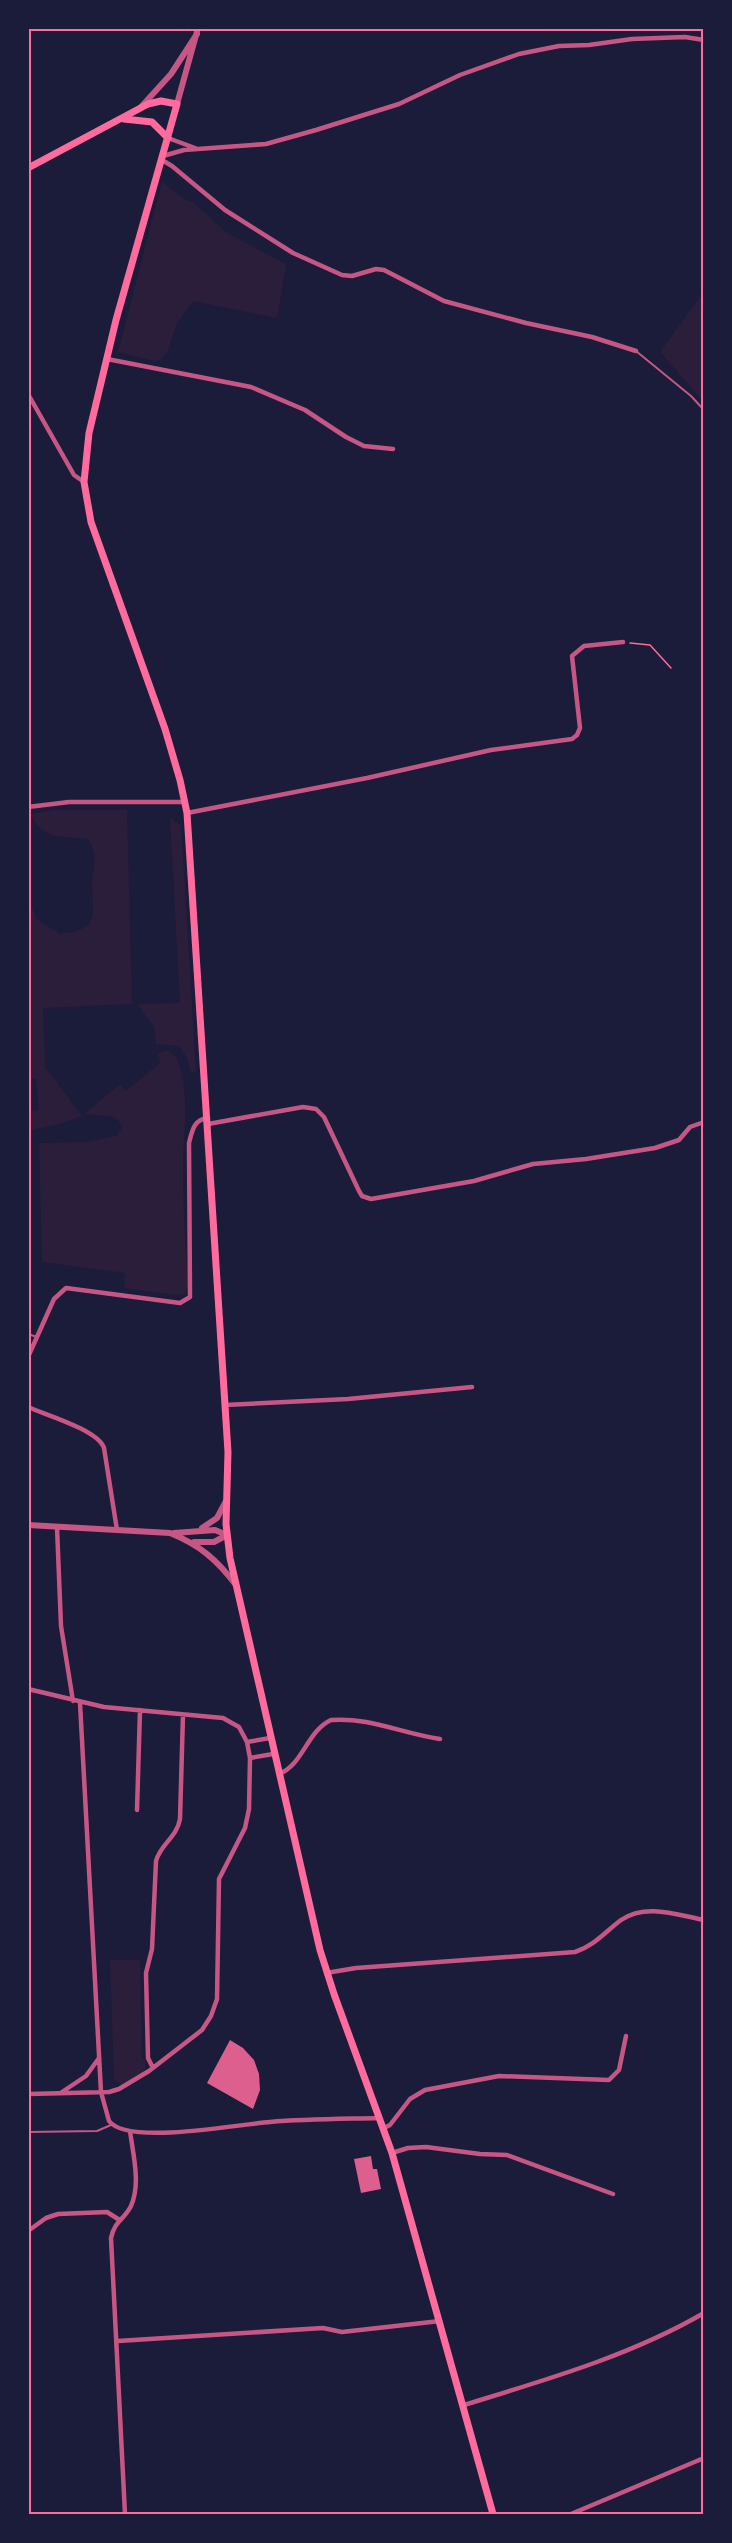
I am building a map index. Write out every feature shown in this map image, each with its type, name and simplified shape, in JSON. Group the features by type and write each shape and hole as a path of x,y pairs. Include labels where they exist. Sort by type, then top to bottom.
{"main road":[{"path":"28,168 158,101 177,104 107,359 89,433 84,482 93,528 165,729 187,813 228,1452 227,1535 237,1586 273,1754 327,1973 392,2153 493,2514"},
{"path":"124,119 152,122 167,142"}],"street":[{"path":"177,104 197,31"},
{"path":"137,111 171,74 197,31"},
{"path":"198,149 167,142 170,150 179,151 266,144 399,104 460,75 519,54 560,46 668,37 704,40"},
{"path":"179,151 162,158 225,210 293,253 342,275 352,276 376,269 384,270 444,301 525,323 592,337 636,351"},
{"path":"107,359 251,387 305,410 364,446 393,449"},
{"path":"28,394 74,475 84,482"},
{"path":"187,813 367,778 491,750 572,739 580,728 572,656 584,646 623,642"},
{"path":"28,807 69,802 185,802"},
{"path":"28,1357 54,1299 66,1288 180,1303 190,1297 189,1143 195,1124 200,1119 208,1121 303,1107 316,1109 327,1122 359,1191 366,1198 474,1180 533,1164 586,1159 655,1148 679,1140 690,1127 704,1122"},
{"path":"225,1405 348,1399 472,1387"},
{"path":"28,1407 89,1433 100,1441 104,1448 117,1530"},
{"path":"195,1531 217,1518 226,1501"},
{"path":"28,1525 170,1533 215,1530 227,1535"},
{"path":"57,1527 61,1626 73,1701"},
{"path":"170,1533 188,1540 206,1543 219,1540 227,1535"},
{"path":"188,1540 217,1561 237,1586"},
{"path":"28,1689 80,1703 207,1716 231,1721 240,1727 247,1742 250,1758 247,1822 219,1879 215,2008 202,2030 153,2068 119,2089 101,2092 28,2094"},
{"path":"80,1703 101,2092 105,2112 111,2124 130,2131 218,2130 269,2122 380,2118"},
{"path":"137,1810 140,1710"},
{"path":"153,2068 148,2058 146,1973 152,1949 156,1862 158,1854 177,1830 180,1819 183,1715"},
{"path":"279,1774 290,1767 314,1734 332,1720 382,1724 408,1734 440,1739"},
{"path":"247,1742 270,1738"},
{"path":"250,1758 273,1754"},
{"path":"327,1973 356,1968 575,1952 594,1943 622,1920 642,1911 652,1910 704,1920"},
{"path":"384,2128 390,2125 410,2099 433,2088 499,2076 609,2080 620,2070 626,2036"},
{"path":"60,2093 86,2076 100,2057"},
{"path":"125,2514 111,2238 118,2219 129,2209 135,2192 130,2131"},
{"path":"392,2153 408,2148 426,2147 507,2155 613,2194"},
{"path":"28,2231 39,2222 58,2214 106,2212 118,2219"},
{"path":"464,2405 602,2359 669,2331 704,2313"},
{"path":"118,2341 323,2328 342,2332 440,2321"},
{"path":"571,2514 704,2458"}],"lane":[{"path":"636,351 691,396 704,410"},
{"path":"28,1334 37,1337"},
{"path":"28,2132 97,2131 111,2124"}],"path":[{"path":"623,642 650,645 671,668"}],"shaded area":[{"path":"162,182 183,198 194,203 227,233 286,264 277,318 193,301 176,325 167,352 162,359 155,361 118,352"},
{"path":"703,293 703,401 660,352"},
{"path":"54,810 127,810 132,1004 43,1008 45,1067 82,1116 56,1125 29,1130 29,1111 39,1110 36,1078 29,1078 29,898 36,919 60,934 82,929 88,925 93,914 92,885 95,857 88,839 47,833 40,828 31,814"},
{"path":"170,818 181,825 196,1072 191,1072 186,1056 178,1046 156,1044 154,1027 137,1004 180,1003"},
{"path":"169,1051 177,1058 185,1100 183,1182 188,1286 185,1294 175,1295 124,1288 125,1273 42,1262 39,1143 86,1142 116,1136 122,1128 116,1118 85,1113 120,1084 126,1091 161,1062 157,1054"},
{"path":"110,1960 140,1960 142,2058 145,2059 145,2070 124,2087 114,2079"}],"building":[{"path":"230,2040 243,2048 254,2060 259,2074 260,2090 253,2109 207,2083"},
{"path":"371,2156 373,2169 377,2169 381,2189 361,2193 354,2159"}]}
